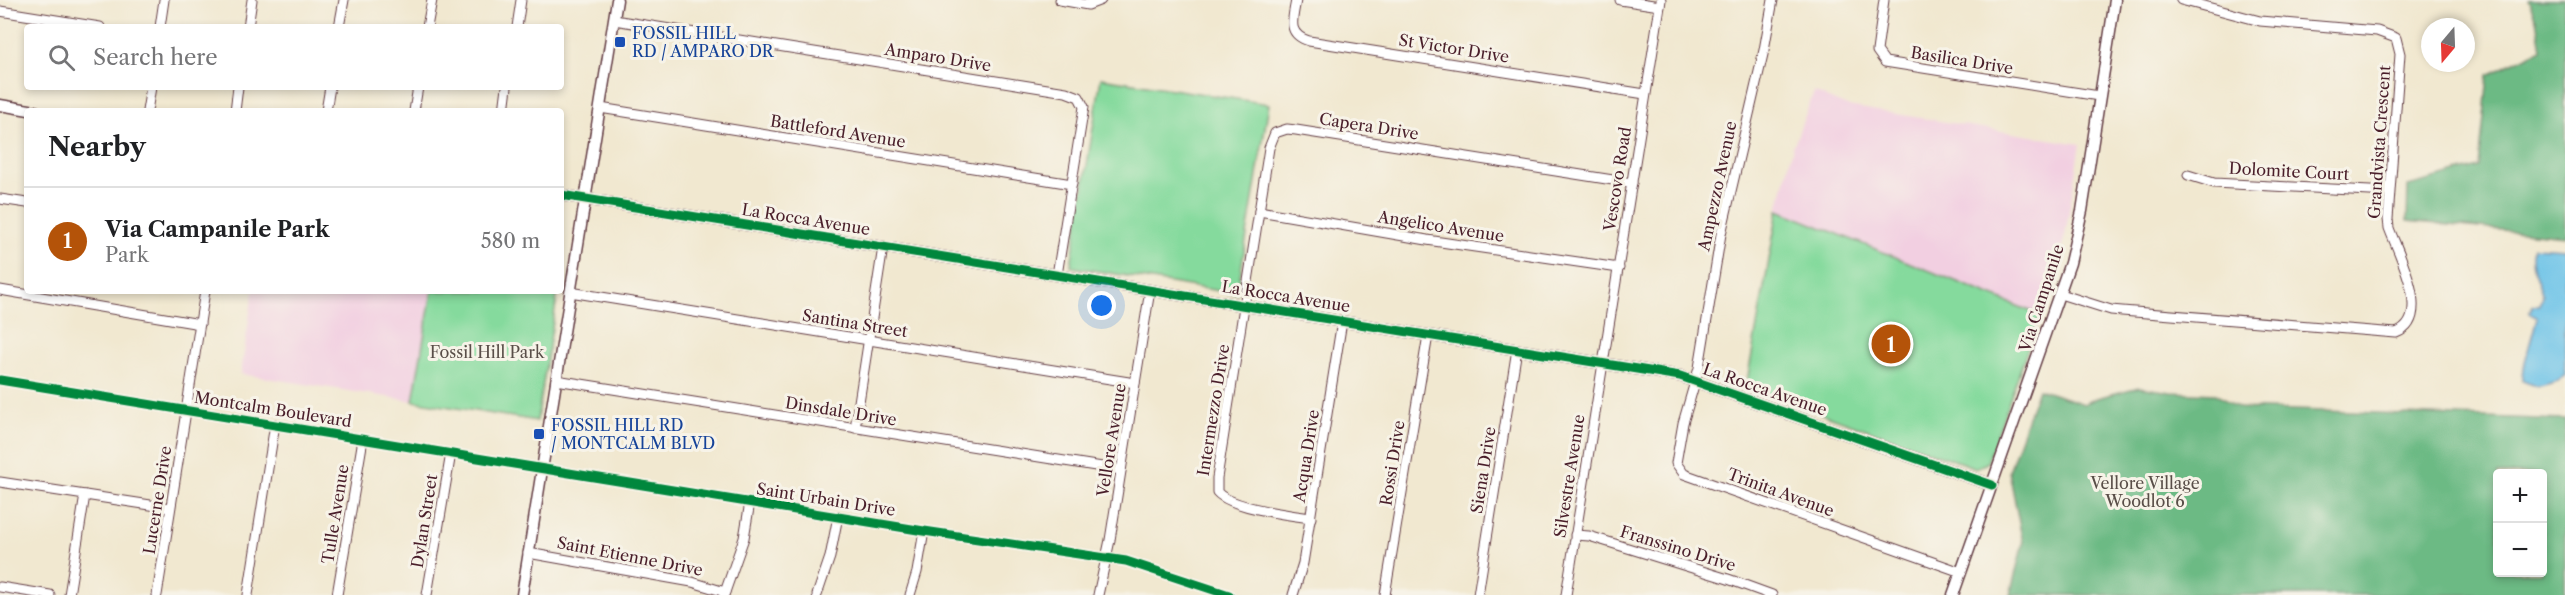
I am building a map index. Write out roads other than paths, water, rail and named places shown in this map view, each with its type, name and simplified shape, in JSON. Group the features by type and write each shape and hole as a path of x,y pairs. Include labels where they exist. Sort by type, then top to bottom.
{"street":[{"path":"160,24 164,0"},
{"path":"248,24 252,0"},
{"path":"340,24 344,0"},
{"path":"428,24 432,0"},
{"path":"517,24 521,0"},
{"path":"522,595 617,0"},
{"path":"1060,0 1088,5 1101,0"},
{"name":"St Victor Drive","path":"1296,0 1292,24 1294,33 1298,37 1309,40 1645,94"},
{"path":"1620,0 1660,3"},
{"name":"Ampezzo Avenue","path":"1695,380 1721,234 1764,50 1773,0"},
{"name":"Basilica Drive","path":"1884,0 1877,51 1885,62 2099,96"},
{"name":"Via Campanile","path":"1953,595 2060,294 2077,237 2115,0"},
{"name":"Grandvista Crescent","path":"2060,294 2111,310 2396,333 2404,330 2409,324 2413,303 2405,267 2389,228 2389,192 2400,54 2396,38 2377,31 2260,21 2181,0"},
{"name":"Vescovo Road","path":"1603,363 1660,3"},
{"path":"0,11 81,24"},
{"name":"Amparo Drive","path":"614,20 1066,92 1079,97 1084,106 1058,275"},
{"path":"148,108 150,90"},
{"path":"235,108 238,90"},
{"path":"326,108 330,90"},
{"path":"414,108 418,90"},
{"path":"504,108 507,90"},
{"path":"0,105 24,109"},
{"name":"Battleford Avenue","path":"600,108 1072,184"},
{"name":"Capera Drive","path":"1244,305 1272,138 1280,130 1287,129 1632,183"},
{"name":"Dolomite Court","path":"2188,175 2214,183 2389,192"},
{"name":"La Rocca Avenue","path":"564,196 1603,363 1695,380 1992,485"},
{"path":"0,199 24,203"},
{"name":"Angelico Avenue","path":"1260,211 1427,240 1619,268"},
{"path":"855,428 883,247"},
{"path":"0,290 200,324"},
{"name":"Vellore Avenue","path":"1098,595 1107,558 1150,290"},
{"name":"Santina Street","path":"570,292 1135,383"},
{"name":"Lucerne Drive","path":"157,595 205,294"},
{"name":"Intermezzo Drive","path":"1244,305 1217,478 1217,492 1227,499 1262,510 1311,518"},
{"name":"Acqua Drive","path":"1293,595 1304,563 1342,321"},
{"name":"Rossi Drive","path":"1385,595 1428,335"},
{"name":"Siena Drive","path":"1478,595 1517,349"},
{"name":"Silvestre Avenue","path":"1566,595 1603,363"},
{"name":"Montcalm Boulevard","path":"0,380 542,467"},
{"name":"Dinsdale Drive","path":"556,380 1121,470"},
{"name":"Trinita Avenue","path":"1695,380 1683,423 1676,463 1684,474 1961,572"},
{"path":"248,595 275,424"},
{"name":"Tulle Avenue","path":"337,595 363,439"},
{"name":"Dylan Street","path":"427,595 451,453"},
{"name":"Saint Urbain Drive","path":"542,467 924,531 1107,558 1149,567 1201,590 1229,595"},
{"path":"0,482 170,508"},
{"path":"69,595 84,495"},
{"path":"725,593 744,538 750,502"},
{"path":"817,595 830,557 838,516"},
{"path":"910,595 924,531"},
{"name":"Franssino Drive","path":"1575,535 1589,537 1696,569 1772,595"},
{"name":"Saint Etienne Drive","path":"528,552 692,582 725,593"},
{"path":"0,587 50,595"}],"water":[{"path":"2533,247 2565,249 2565,374 2558,381 2537,387 2523,381 2526,358 2537,317 2529,313 2533,305 2540,305 2543,295 2533,265"}],"place":[{"name":"FOSSIL HILL RD / AMPARO DR","path":"620,42"},
{"name":"Via Campanile Park","path":"1891,344"},
{"name":"FOSSIL HILL RD / MONTCALM BLVD","path":"539,434"}],"park label":[{"name":"Fossil Hill Park","path":"487,352"},
{"name":"Vellore Village Woodlot 6","path":"2145,492"}]}
